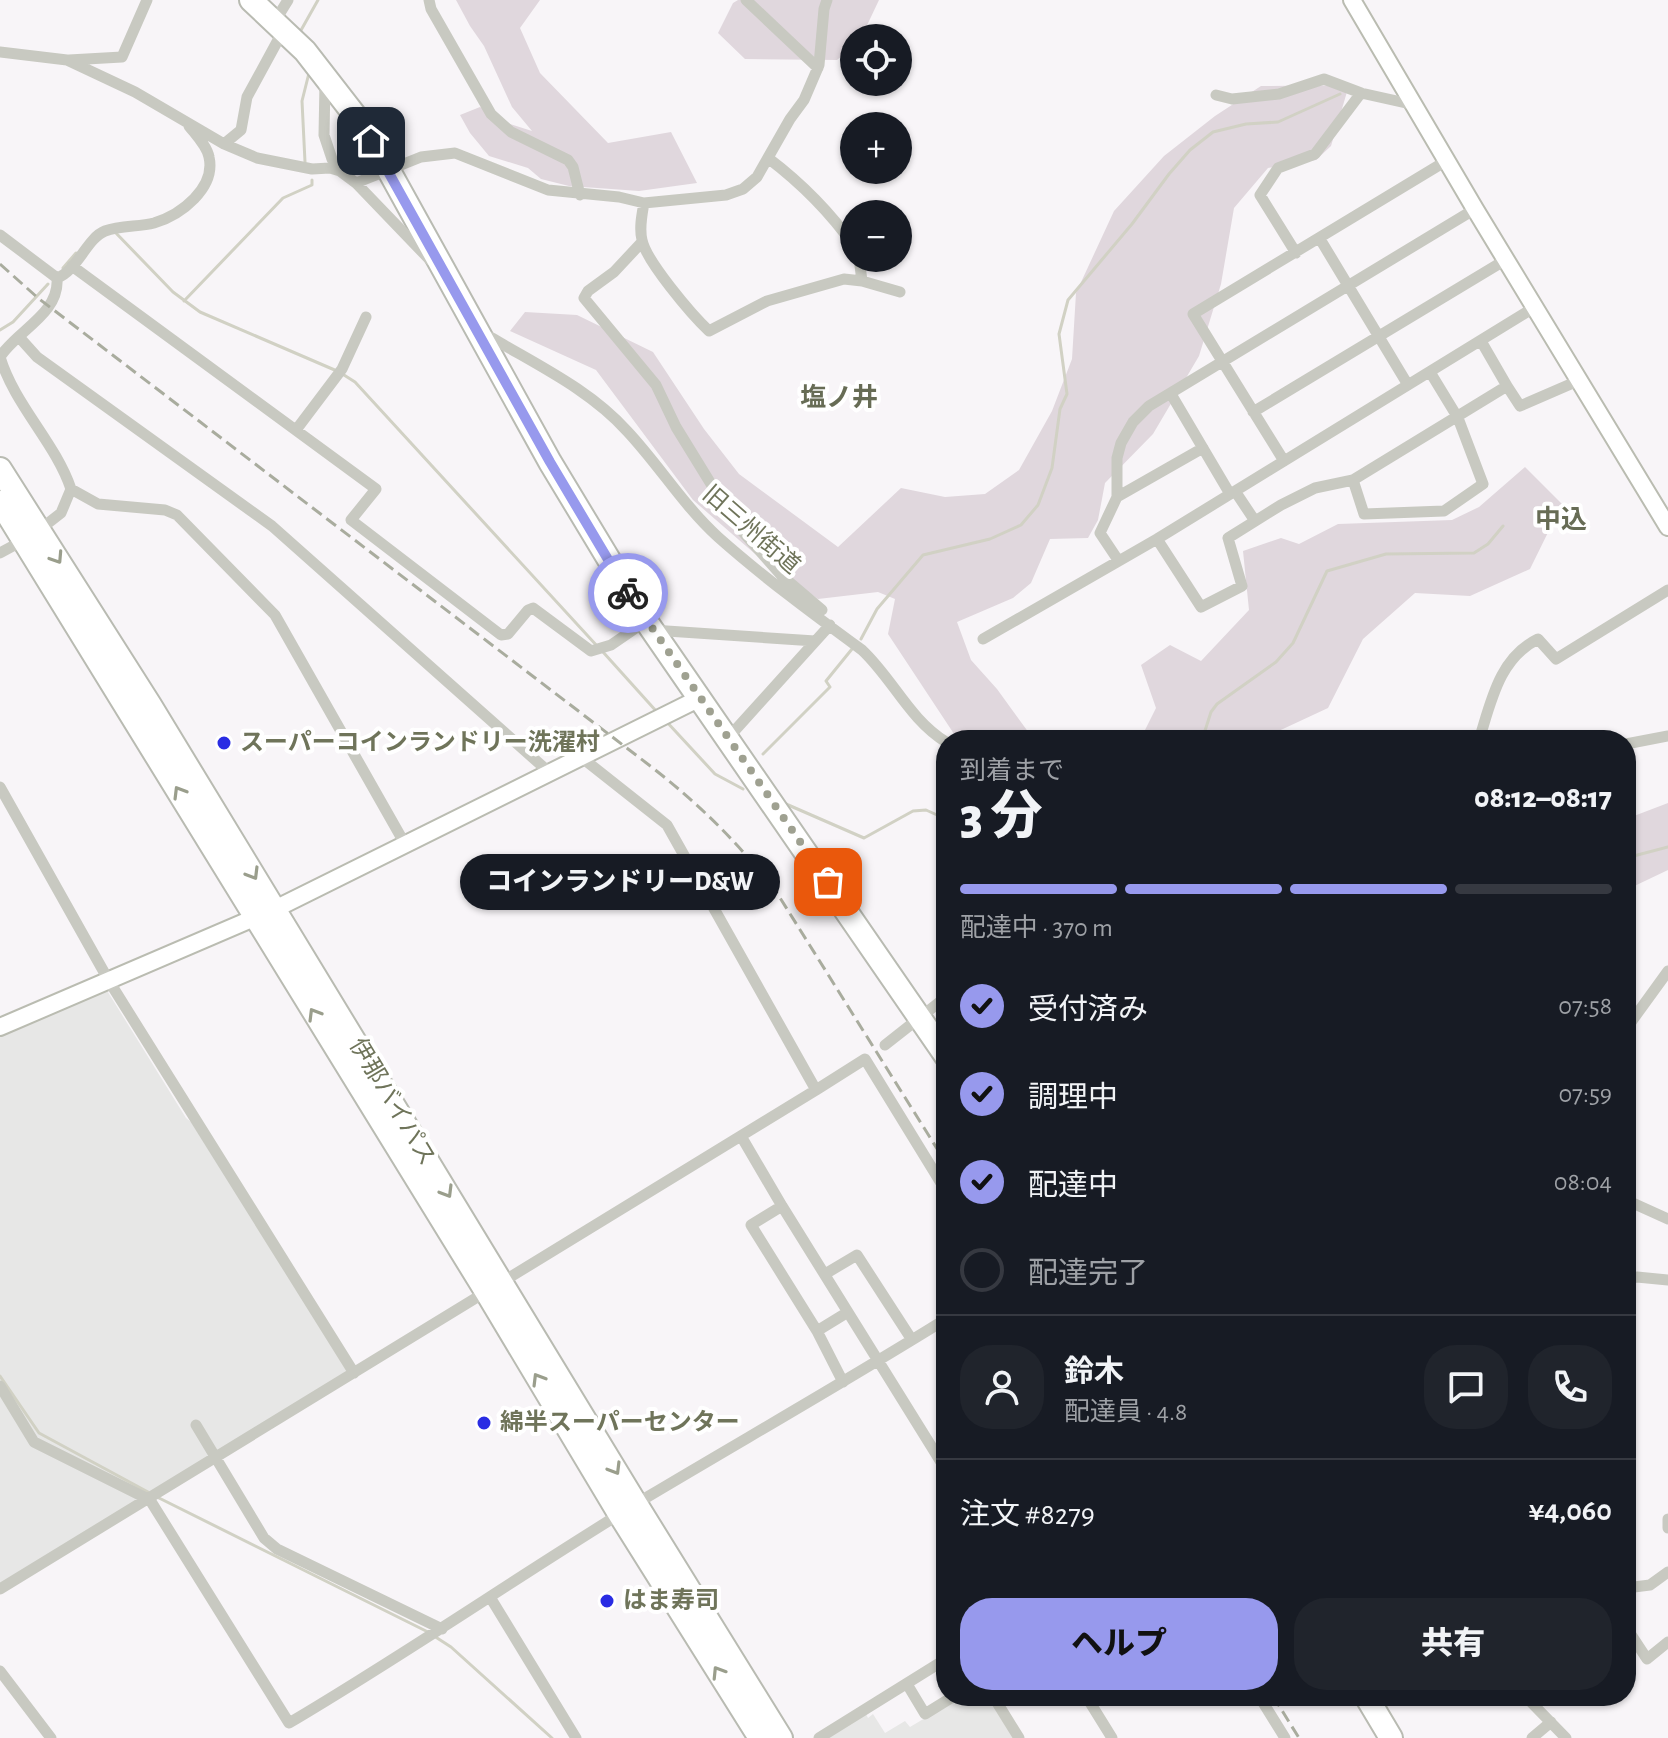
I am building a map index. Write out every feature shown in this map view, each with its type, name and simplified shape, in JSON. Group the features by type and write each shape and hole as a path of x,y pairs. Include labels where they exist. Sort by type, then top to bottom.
{"highway":[{"path":"251,0 280,25 326,75 357,118 550,462 649,626 936,1041"},
{"name":"伊那バイパス","path":"0,469 32,535 150,705 265,913 628,1510 760,1738"},
{"name":"伊那バイパス","path":"0,502 32,535"},
{"name":"伊那バイパス","path":"628,1510 781,1738"},
{"path":"1372,1706 1391,1738"}],"street":[{"path":"0,52 67,60 122,57 147,0"},
{"path":"224,144 241,130 247,97 288,0"},
{"path":"429,0 431,9 491,114 511,132 568,160 573,167 580,195"},
{"path":"746,0 818,68"},
{"path":"356,183 430,154 455,153 528,184 580,195 619,197 644,203 726,195 743,189 757,177 804,100 818,68 827,0"},
{"path":"1352,0 1668,527"},
{"path":"67,60 135,92 224,144 257,158 303,168 340,171"},
{"path":"326,75 324,135 332,159 340,171 356,183 428,258 441,266"},
{"path":"1216,95 1232,99 1279,94 1324,79 1361,93 1415,105"},
{"path":"1296,253 1260,195 1278,168 1315,154 1361,93"},
{"path":"186,122 209,154 208,181 181,210 158,222 102,231 72,266 57,278 55,297 0,357 23,405 64,469 71,489 98,504 165,510 177,515 275,615 405,844"},
{"path":"768,158 793,177 840,226"},
{"path":"1284,461 1193,314 1446,161"},
{"path":"644,203 642,242 670,286 709,331 767,301 844,279 900,292"},
{"path":"1118,560 1100,533 1117,497 1117,458 1121,443 1133,422 1149,406 1349,288 1475,209"},
{"path":"0,235 57,278"},
{"path":"1320,239 1408,385"},
{"path":"642,242 584,298 656,385 676,427 735,523 782,576 823,611 830,625 728,738"},
{"path":"1253,412 1507,259"},
{"path":"72,266 376,489 351,520 501,635 508,634 533,608 586,649 600,649 649,626 815,641"},
{"path":"861,272 862,281"},
{"path":"983,639 1157,539 1535,307"},
{"path":"296,430 340,372 366,317"},
{"name":"旧三州街道","path":"481,335 492,338 594,401 628,431 680,497 717,536 876,663 927,730 936,736"},
{"path":"19,337 37,357 272,526 550,773"},
{"path":"1481,341 1520,406 1580,380"},
{"path":"1353,480 1364,514 1444,511 1483,484 1458,418 1430,372"},
{"path":"1157,539 1201,607 1242,586 1228,538 1315,488 1353,480 1507,386"},
{"path":"1171,394 1232,493 1255,521"},
{"path":"1117,497 1203,448"},
{"path":"0,553 32,535 61,513 71,489"},
{"path":"1482,730 1497,685 1510,660 1522,646 1538,639 1556,659 1668,590"},
{"path":"0,1027 265,913 700,698"},
{"path":"1636,742 1668,736"},
{"path":"581,757 667,825 816,1090"},
{"path":"0,787 109,981 354,1373"},
{"path":"1636,1015 1668,971"},
{"path":"885,1045 936,1005"},
{"path":"0,1589 142,1501 150,1500 865,1059 936,1175"},
{"path":"741,1136 936,1454"},
{"path":"1636,1205 1668,1219"},
{"path":"782,1206 751,1225 817,1331 843,1382"},
{"path":"825,1274 857,1255 912,1340"},
{"path":"1636,1277 1668,1280"},
{"path":"817,1331 848,1312"},
{"path":"0,1386 34,1442 150,1500 289,1723 628,1510 936,1325"},
{"path":"196,1425 264,1538 277,1549 440,1630"},
{"path":"1668,1519 1668,1528"},
{"path":"1636,1587 1650,1585 1668,1572"},
{"path":"490,1597 576,1738"},
{"path":"1636,1642 1647,1659 1668,1642"},
{"path":"819,1738 936,1665"},
{"path":"0,1671 51,1738"},
{"path":"907,1684 925,1714 938,1706"},
{"path":"999,1706 1019,1738"},
{"path":"1092,1706 1112,1738"},
{"path":"1265,1706 1285,1738"},
{"path":"1535,1706 1566,1738"},
{"path":"1532,1738 1551,1722"}],"shaded area":[{"path":"456,0 540,0 520,28 540,73 608,143 671,132 697,183 639,191 569,186 541,179 528,168 489,156 460,115 480,107 510,124 532,131 512,107 484,46"},
{"path":"738,0 879,0 868,24 840,24 840,58 837,60 745,59 718,33 733,3"},
{"path":"1349,85 1331,146 1316,160 1268,168 1234,208 1221,284 1199,356 1153,434 1105,483 1098,520 1088,538 1050,539 1031,583 1013,598 957,622 971,660 1027,730 951,730 888,634 895,599 878,592 818,599 754,553 693,500 596,370 510,331 525,312 577,315 653,352 704,429 739,474 838,547 901,488 945,497 985,494 1019,470 1052,411 1072,359 1076,293 1114,211 1164,156 1215,116 1261,86"},
{"path":"1525,467 1562,504 1530,569 1470,596 1415,593 1363,639 1328,708 1281,730 1145,730 1156,708 1141,665 1170,645 1201,661 1249,610 1243,551 1281,538 1299,544 1338,524 1452,520 1479,507"},
{"path":"1668,803 1668,870 1636,885 1636,815"},
{"path":"106,989 350,1371 0,1590 0,1035"},
{"path":"945,1706 994,1706 1014,1738 828,1738 866,1714 868,1718 873,1714 885,1733 905,1721 910,1727"}],"waterway":[{"path":"300,32 318,0"},
{"path":"305,162 302,101 309,73"},
{"path":"861,639 877,609 923,555 990,539 1021,525 1038,505 1052,468 1060,409 1067,394 1059,334 1068,300 1190,150 1213,132 1246,124 1278,122 1340,94"},
{"path":"184,301 283,198 312,185 312,180"},
{"path":"114,231 173,292 200,312 337,371"},
{"path":"63,268 76,253"},
{"path":"0,330 13,322 48,284"},
{"path":"344,375 355,382 598,647"},
{"path":"1205,730 1217,704 1276,662 1293,643 1327,571 1386,554 1474,553 1488,544 1503,526"},
{"path":"763,754 830,687 826,681 852,649"},
{"path":"603,652 657,712"},
{"path":"665,720 715,774 743,789"},
{"path":"786,804 864,838 913,811 926,810 936,814"},
{"path":"1636,855 1668,847"},
{"path":"0,1376 39,1433 148,1492"},
{"path":"159,1498 428,1632"},
{"path":"434,1636 451,1647 552,1738"}],"railway":[{"path":"0,264 38,298 649,765 701,809 748,857 777,893 936,1147"},
{"path":"1279,1706 1299,1738"}],"way so far":[{"path":"628,593 828,882"}],"place":[{"name":"スーパーコインランドリー洗濯村","path":"224,743"},
{"name":"コインランドリーD&W","path":"828,882"},
{"name":"綿半スーパーセンター","path":"484,1423"},
{"name":"はま寿司","path":"607,1601"}],"district":[{"name":"塩ノ井","path":"839,398"},
{"name":"中込","path":"1561,520"}],"route":[{"path":"371,141 550,462 628,593"}]}
